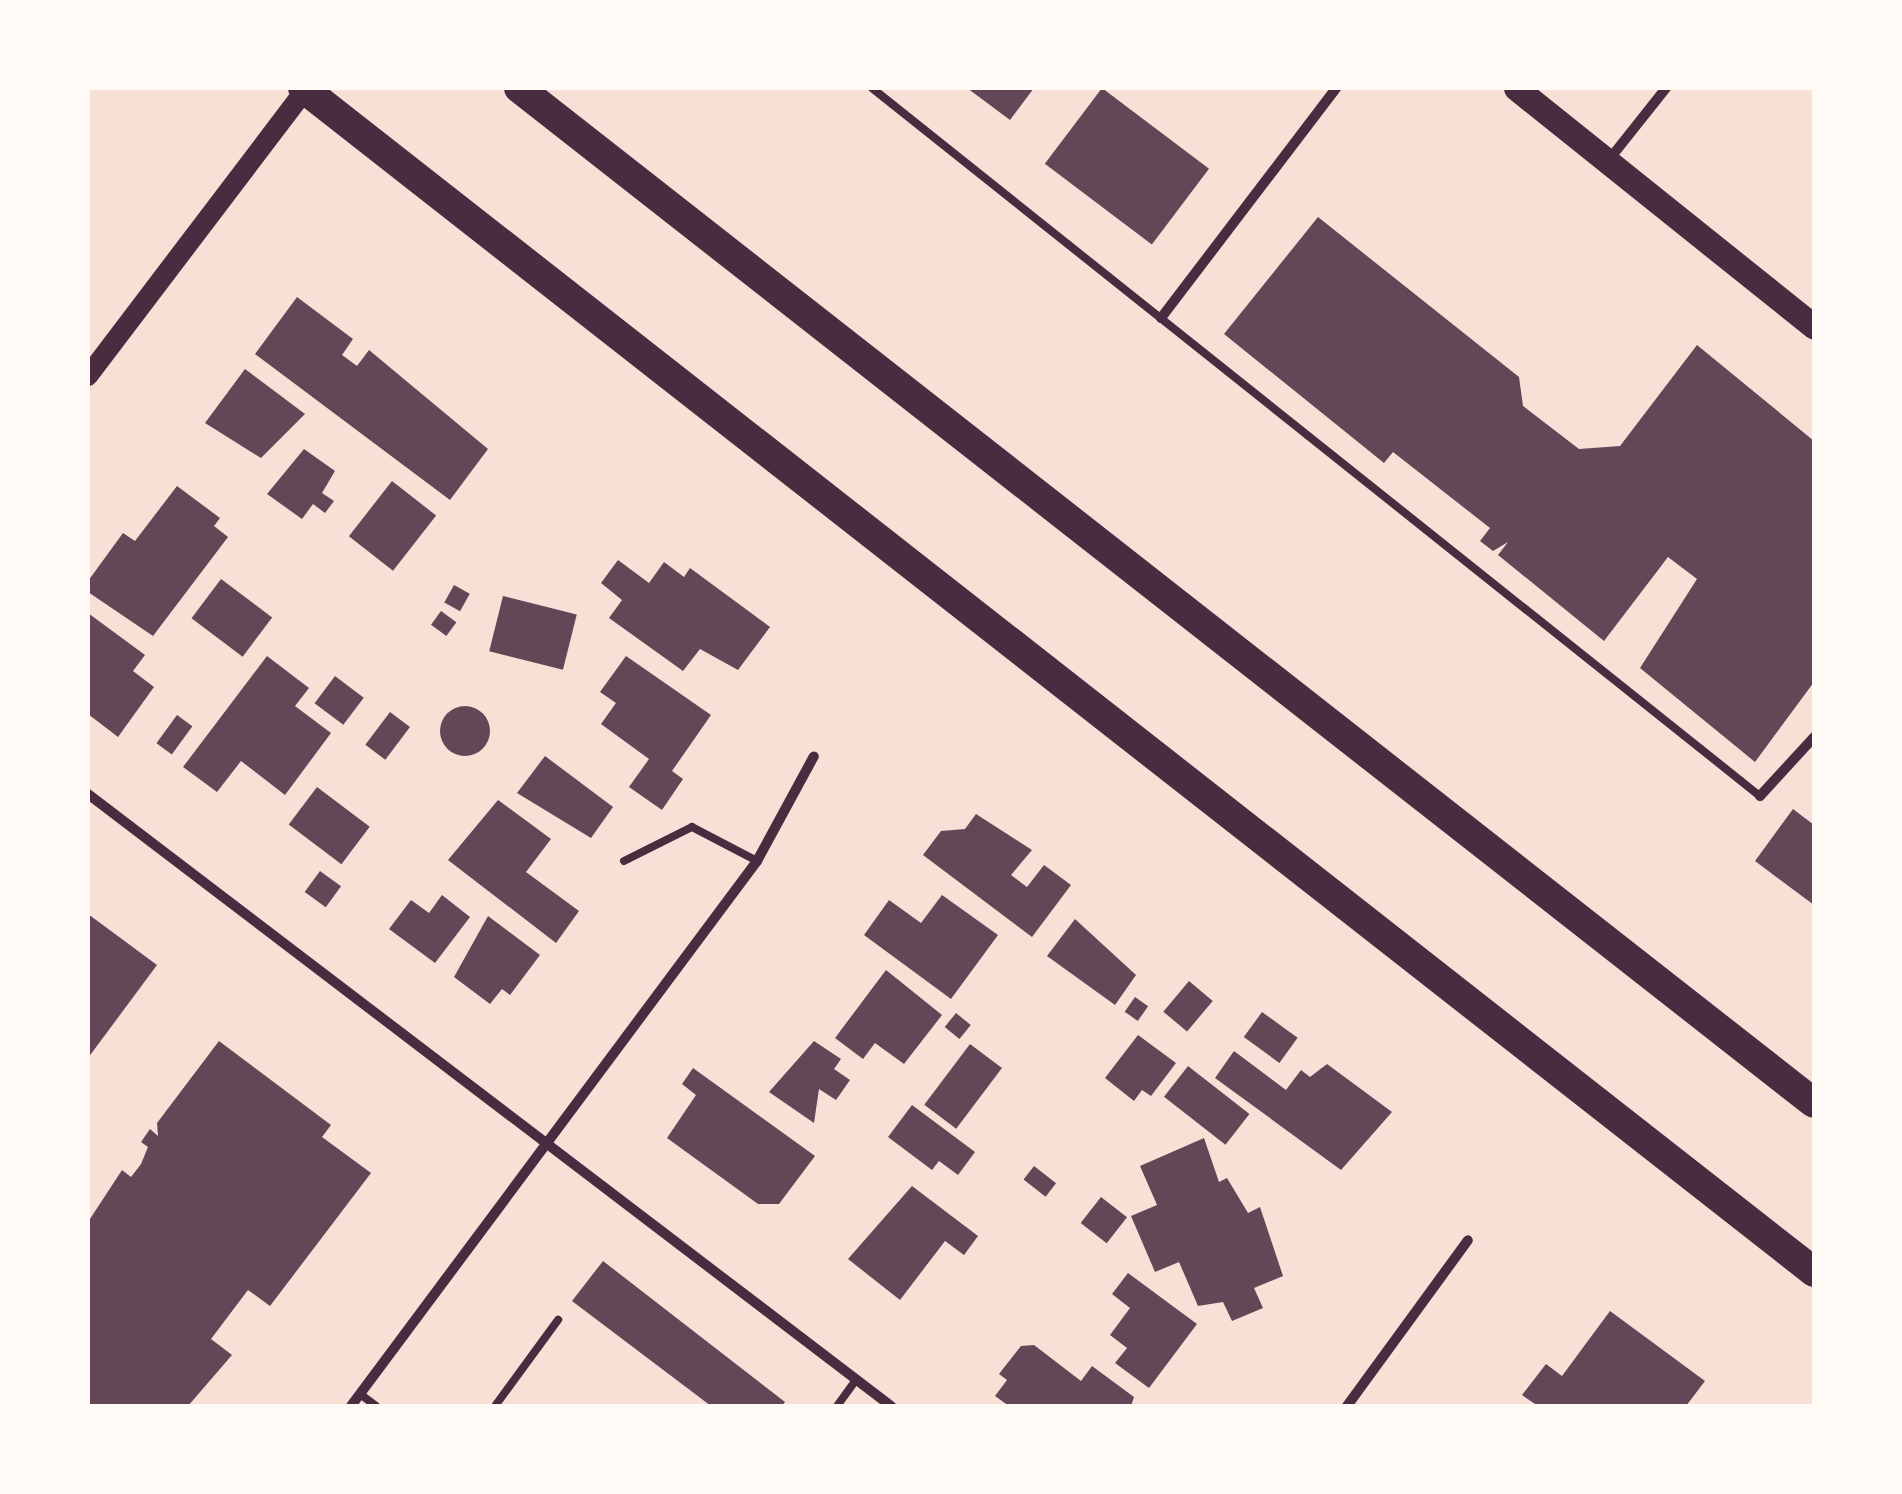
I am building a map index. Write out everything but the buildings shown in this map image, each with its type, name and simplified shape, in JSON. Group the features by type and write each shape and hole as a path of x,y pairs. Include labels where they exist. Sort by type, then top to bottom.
{"highway":[{"path":"305,88 1814,1272"},
{"path":"519,88 1814,1103"}],"main road":[{"path":"88,376 305,88"},
{"path":"1516,88 1814,327"}],"street":[{"path":"1161,318 1336,88"},
{"path":"1607,162 1666,88"},
{"path":"1760,796 1814,737"},
{"path":"351,1406 756,861 814,756"},
{"path":"88,794 891,1406"},
{"path":"1346,1406 1468,1240"}],"lane":[{"path":"872,88 1760,796"},
{"path":"624,861 692,827 756,861"},
{"path":"495,1406 558,1320"},
{"path":"837,1406 856,1380"},
{"path":"360,1394 376,1406"}]}
